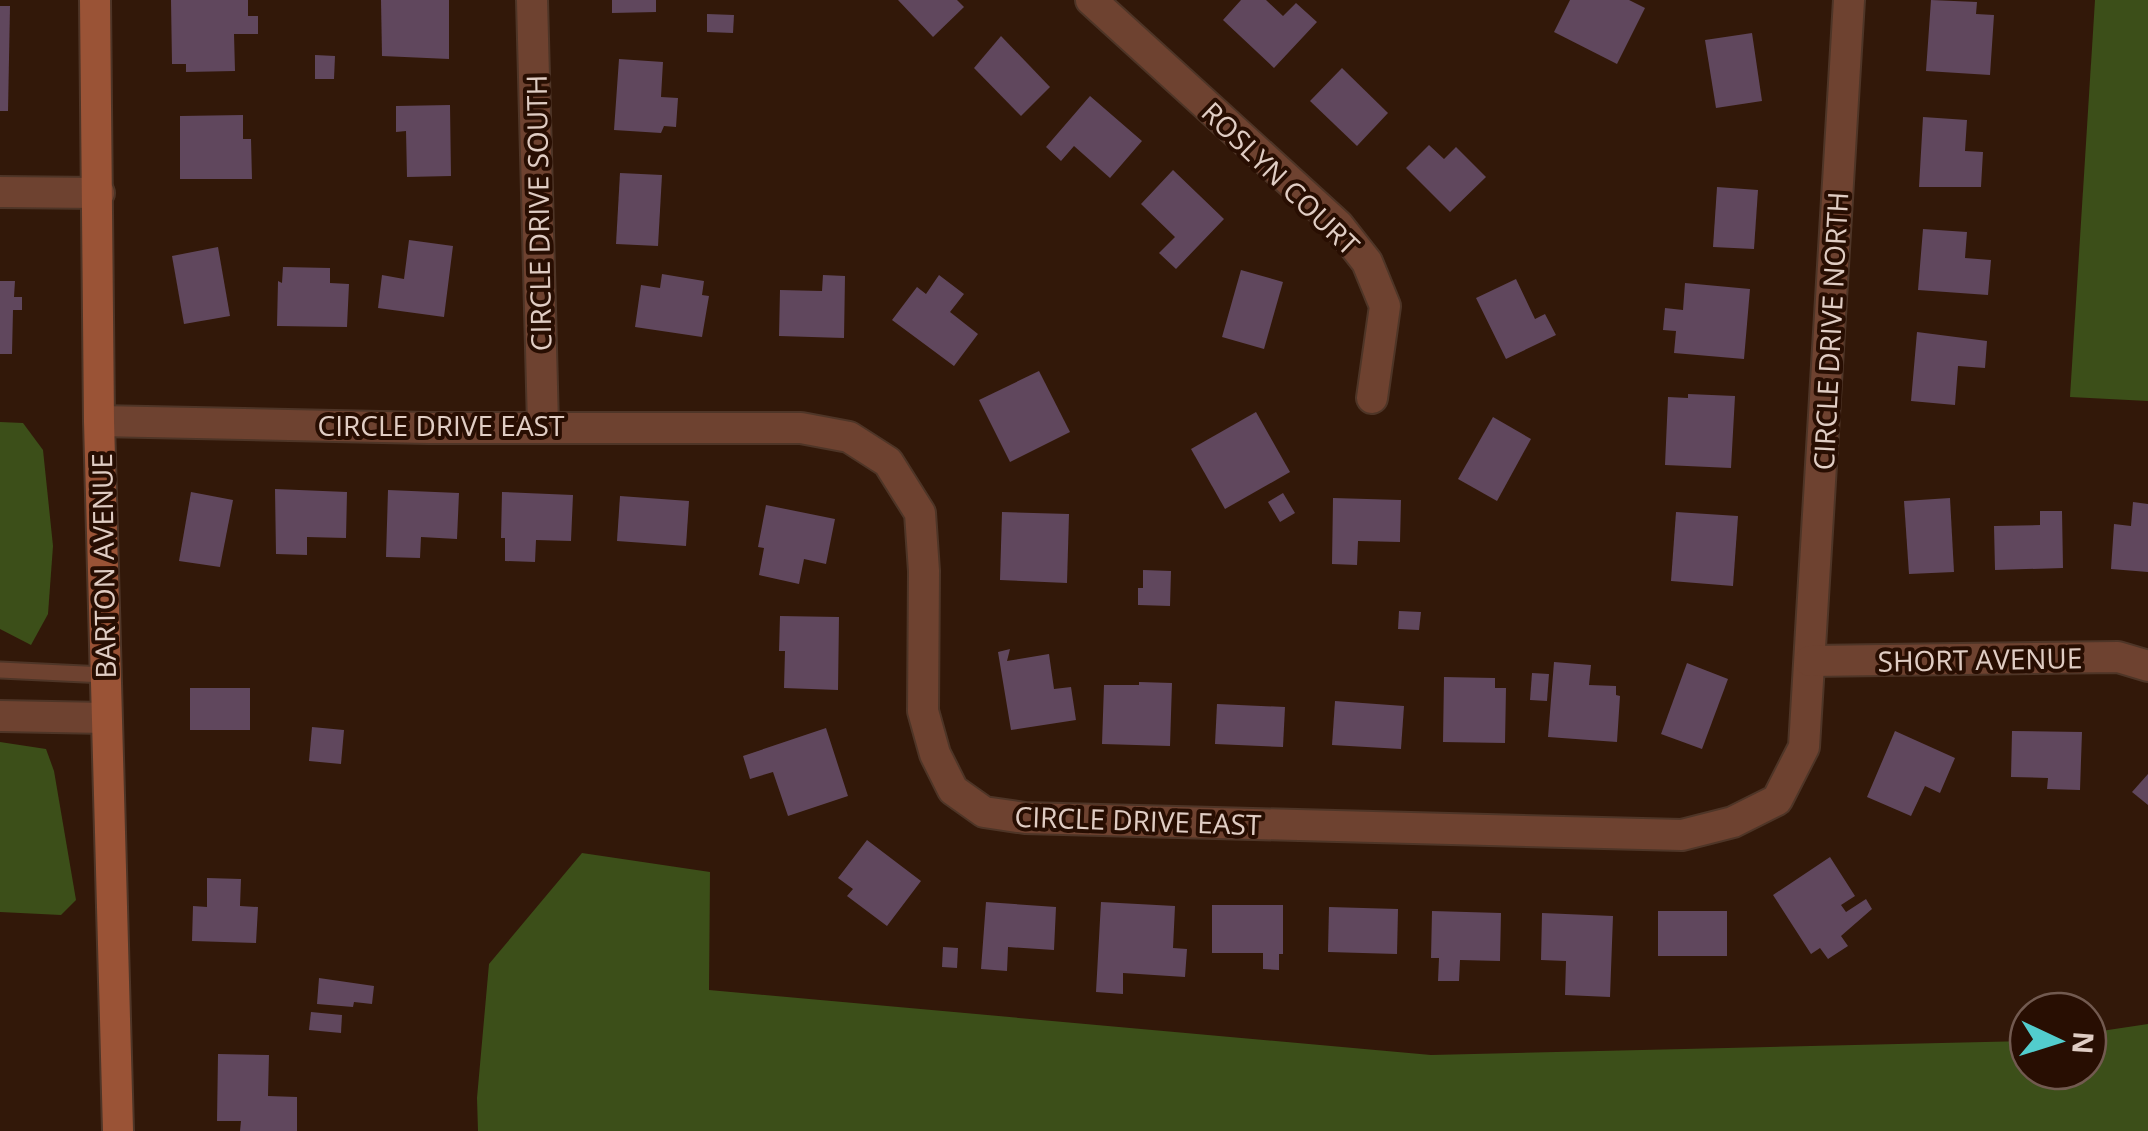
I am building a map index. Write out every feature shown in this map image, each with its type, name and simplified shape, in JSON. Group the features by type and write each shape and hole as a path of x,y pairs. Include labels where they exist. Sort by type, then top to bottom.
{"street":[{"name":"BARTON AVENUE","path":"95,0 99,421 118,1131"},
{"name":"CIRCLE DRIVE SOUTH","path":"532,0 543,425"},
{"name":"ROSLYN COURT","path":"1092,0 1338,225 1367,262 1385,306 1372,398"},
{"name":"CIRCLE DRIVE NORTH","path":"1810,662 1848,0"},
{"path":"0,192 99,194"},
{"name":"CIRCLE DRIVE EAST","path":"99,421 428,428 543,425 802,428 849,438 888,462 920,513 924,570 923,711 935,754 953,790 984,812 1045,818 1682,835 1734,822 1777,800 1804,747 1810,662"},
{"name":"SHORT AVENUE","path":"1810,662 2118,657 2148,666"},
{"path":"0,716 106,718"}],"lane":[{"path":"0,670 105,675"}],"green space":[{"path":"2095,0 2148,0 2148,401 2070,397"},
{"path":"0,422 23,423 43,450 53,546 48,614 31,645 0,629"},
{"path":"0,742 46,749 54,771 76,900 61,915 0,912"},
{"path":"582,853 710,872 709,990 1431,1055 2008,1041 2008,1091 2108,1091 2108,1030 2148,1024 2148,1131 478,1131 477,1098 489,964"}],"building":[{"path":"171,0 248,0 248,16 258,16 258,34 234,34 235,71 186,72 186,64 172,64"},
{"path":"381,0 449,0 449,59 382,56"},
{"path":"612,0 656,0 656,12 612,13"},
{"path":"898,0 957,0 964,7 933,37"},
{"path":"1241,0 1266,0 1283,16 1296,3 1317,22 1274,68 1223,20"},
{"path":"1570,0 1629,0 1645,8 1617,64 1554,32"},
{"path":"1931,0 1977,2 1976,14 1994,15 1990,75 1926,71"},
{"path":"0,6 10,6 8,111 0,111"},
{"path":"707,14 734,15 733,33 707,32"},
{"path":"1752,33 1762,101 1716,108 1705,40"},
{"path":"1001,36 1050,87 1021,116 974,68"},
{"path":"315,55 335,56 334,79 315,79"},
{"path":"619,59 663,62 661,97 678,98 676,127 664,126 661,133 614,130"},
{"path":"1342,68 1388,113 1357,146 1310,101"},
{"path":"1090,96 1142,141 1110,178 1074,146 1061,161 1046,147"},
{"path":"450,105 451,176 407,177 406,131 396,132 396,106"},
{"path":"243,115 243,139 251,139 252,179 180,179 180,116"},
{"path":"1923,117 1967,120 1965,151 1983,152 1981,187 1919,187"},
{"path":"1429,145 1444,159 1456,147 1486,177 1450,212 1406,168"},
{"path":"1173,170 1224,219 1176,269 1159,253 1175,237 1141,204"},
{"path":"620,173 662,175 658,246 616,244"},
{"path":"1717,187 1758,190 1754,249 1713,247"},
{"path":"1923,229 1967,232 1965,258 1991,260 1988,295 1918,290"},
{"path":"409,240 453,246 444,317 378,308 382,275 404,279"},
{"path":"218,247 230,316 184,324 172,256"},
{"path":"283,267 330,268 330,283 349,284 347,327 277,326 278,281 282,283"},
{"path":"1241,270 1283,282 1264,349 1222,337"},
{"path":"662,274 704,281 702,295 709,296 702,337 635,327 641,285 660,288"},
{"path":"823,275 845,276 844,338 779,336 780,290 822,291"},
{"path":"939,275 964,294 950,312 978,334 954,366 892,320 917,287 926,294"},
{"path":"1516,279 1535,319 1545,314 1556,335 1506,359 1476,298"},
{"path":"0,281 15,281 14,297 22,297 22,310 13,310 12,354 0,354"},
{"path":"1685,283 1750,289 1744,359 1674,353 1676,331 1663,330 1665,308 1683,310"},
{"path":"1917,332 1987,341 1985,368 1958,366 1955,405 1911,401"},
{"path":"1039,371 1070,432 1010,462 979,400"},
{"path":"1688,394 1735,396 1731,468 1665,465 1668,397 1688,398"},
{"path":"1256,412 1290,472 1225,509 1191,449"},
{"path":"1493,417 1531,439 1497,501 1458,479"},
{"path":"275,489 347,492 346,538 307,537 307,555 276,554"},
{"path":"388,490 459,493 457,539 421,537 420,558 386,557"},
{"path":"191,492 233,500 220,567 179,561"},
{"path":"502,492 573,495 571,541 536,540 535,562 505,561"},
{"path":"1283,493 1295,513 1280,522 1268,502"},
{"path":"620,496 689,501 686,546 617,541"},
{"path":"1333,498 1401,500 1400,542 1358,541 1357,565 1332,564"},
{"path":"1950,498 1954,572 1909,574 1904,501"},
{"path":"2133,502 2148,504 2148,572 2111,569 2114,524 2131,526"},
{"path":"766,505 835,519 826,564 804,559 799,584 759,575 764,548 758,547"},
{"path":"2040,511 2062,511 2063,568 1995,570 1994,526 2040,525"},
{"path":"1002,512 1069,514 1067,583 1000,580"},
{"path":"1676,512 1738,516 1733,586 1671,581"},
{"path":"1143,570 1171,571 1170,606 1138,605"},
{"path":"1399,611 1421,612 1419,630 1398,629"},
{"path":"780,616 839,617 838,690 784,688 785,651 779,651"},
{"path":"1010,649 1007,661 1049,654 1054,689 1071,687 1076,720 1011,730 998,652"},
{"path":"1554,662 1591,665 1589,685 1616,686 1616,695 1620,696 1617,742 1548,737"},
{"path":"1687,663 1728,679 1702,749 1661,734"},
{"path":"1532,673 1549,674 1547,701 1530,700"},
{"path":"1444,677 1495,678 1495,688 1506,688 1505,743 1443,742"},
{"path":"1172,683 1170,746 1102,744 1104,685"},
{"path":"190,688 250,688 250,730 190,730"},
{"path":"1335,701 1404,706 1401,749 1332,745"},
{"path":"1217,704 1285,707 1283,747 1215,744"},
{"path":"312,727 344,730 341,764 309,761"},
{"path":"826,728 848,796 788,816 773,772 750,779 743,756"},
{"path":"1895,731 1955,758 1940,793 1925,786 1911,816 1867,797"},
{"path":"2012,731 2082,732 2080,790 2047,789 2048,778 2011,777"},
{"path":"2148,774 2148,805 2132,792"},
{"path":"867,840 921,881 887,926 847,896 853,889 838,878"},
{"path":"1830,857 1855,896 1841,905 1846,912 1866,899 1872,909 1841,936 1848,946 1828,959 1820,948 1811,954 1773,895"},
{"path":"207,878 241,879 240,906 258,907 256,943 192,941 193,906 207,907"},
{"path":"986,902 1056,907 1054,950 1008,947 1007,971 981,969"},
{"path":"1101,902 1175,906 1173,948 1187,949 1185,977 1123,973 1123,994 1096,992"},
{"path":"1212,905 1283,905 1283,954 1279,954 1279,970 1263,969 1263,953 1212,953"},
{"path":"1329,907 1398,909 1397,954 1328,952"},
{"path":"1432,911 1501,913 1500,961 1460,960 1459,981 1438,981 1439,958 1431,958"},
{"path":"1658,911 1727,911 1727,956 1658,956"},
{"path":"1542,913 1613,916 1610,997 1565,995 1566,961 1541,960"},
{"path":"943,947 958,948 957,968 942,967"},
{"path":"319,978 374,986 372,1004 317,1004"},
{"path":"311,1012 342,1015 341,1033 309,1030"},
{"path":"218,1054 269,1055 268,1096 297,1097 297,1131 240,1131 241,1121 217,1121"}]}
